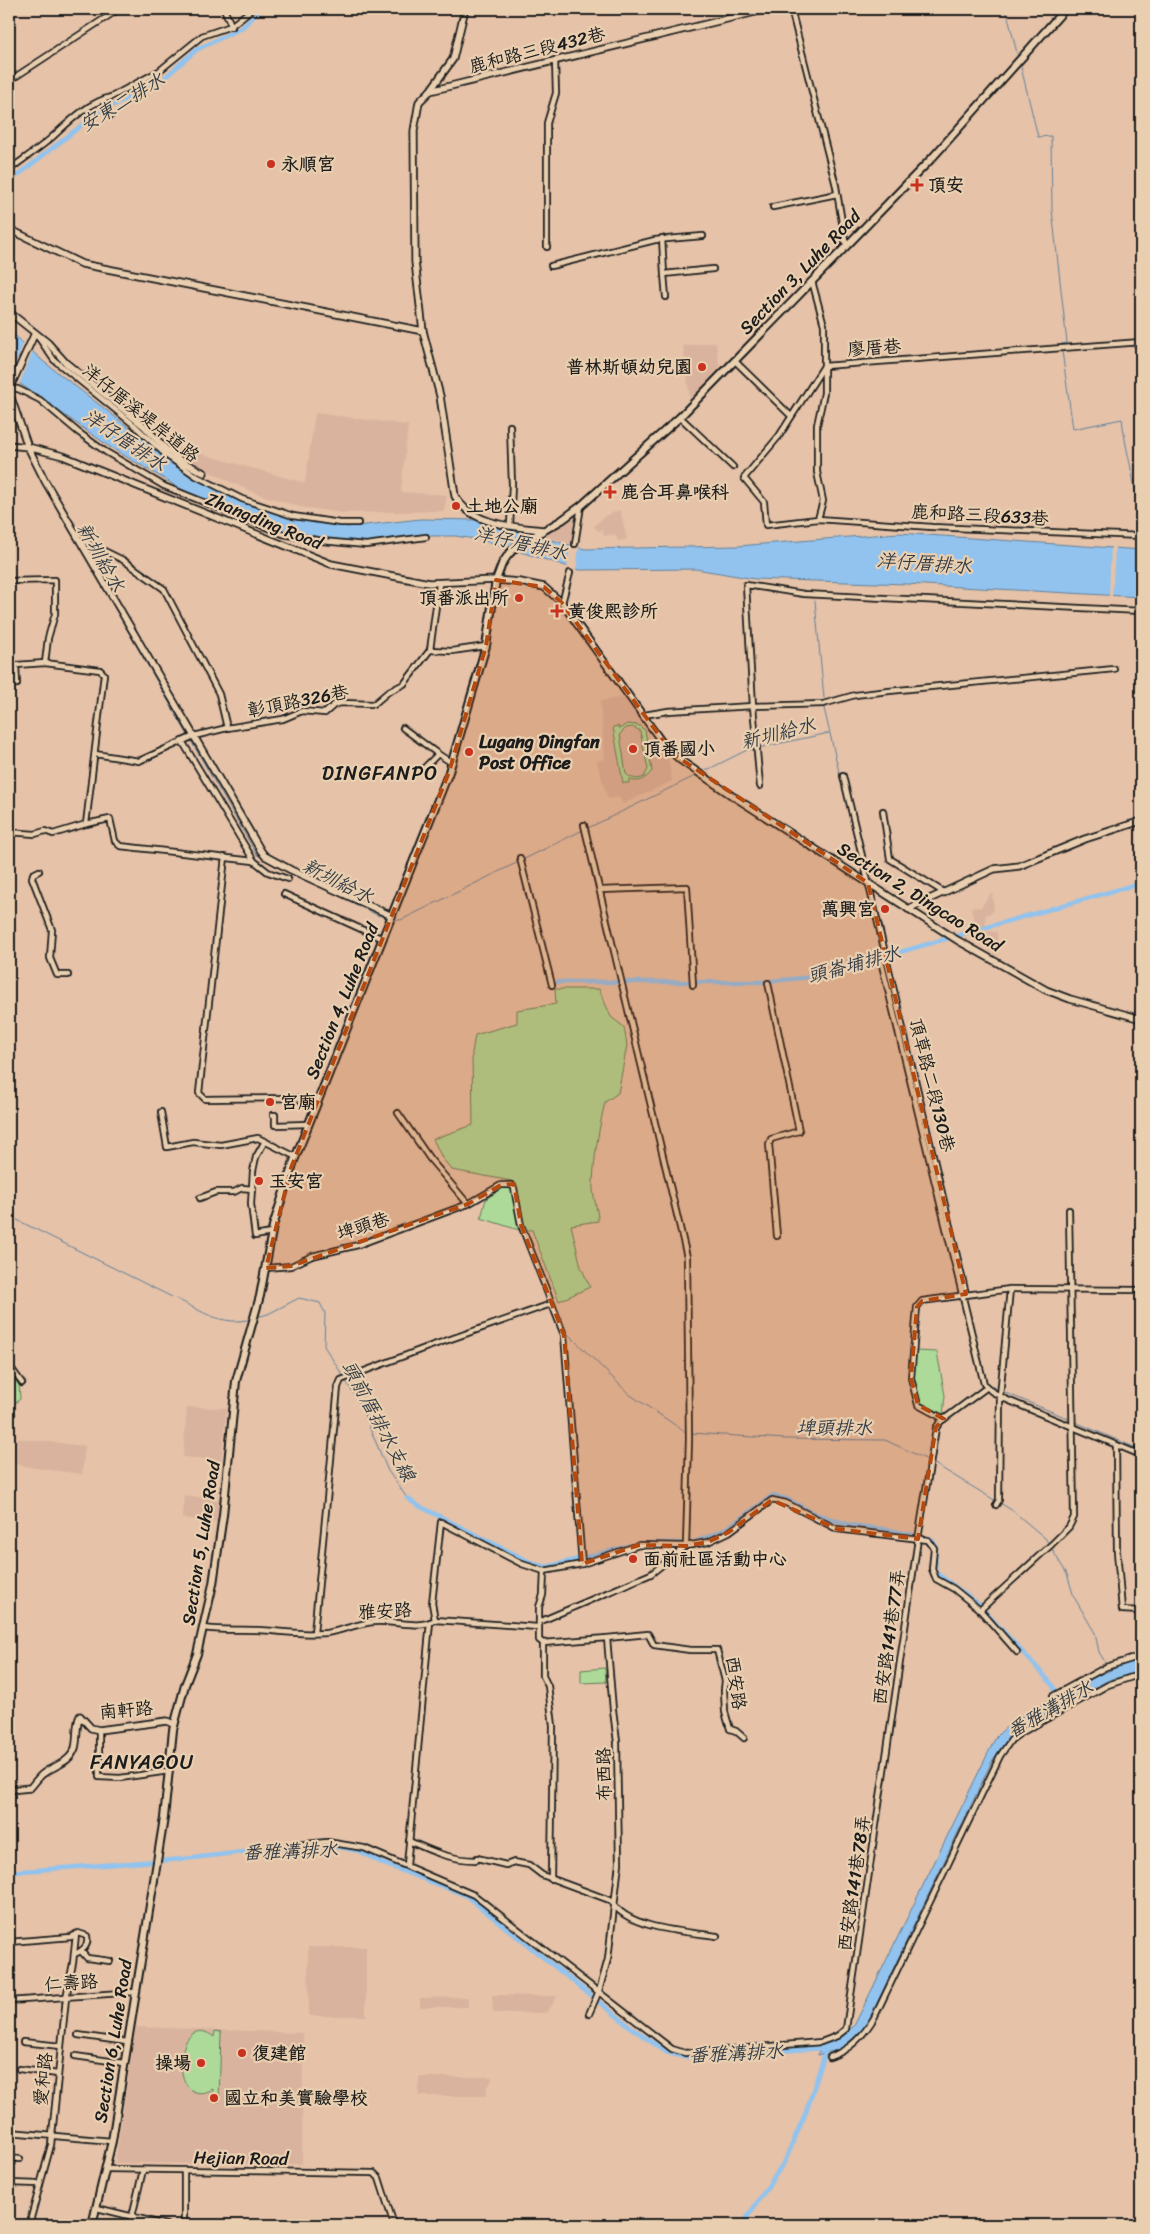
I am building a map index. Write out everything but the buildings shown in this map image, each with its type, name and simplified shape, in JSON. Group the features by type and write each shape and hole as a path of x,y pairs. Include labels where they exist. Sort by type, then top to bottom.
{"main road":[{"name":"Section 3, Luhe Road","path":"508,555 518,546 581,506 680,417 933,157 1065,9"},
{"name":"Section 4, Luhe Road","path":"254,1319 284,1186 452,763 486,646 496,580 502,564 508,555"},
{"name":"Section 5, Luhe Road","path":"157,1864 174,1724 204,1628 213,1584 223,1515 236,1381 254,1319"},
{"name":"Section 6, Luhe Road","path":"92,2225 107,2169 157,1864"}],"street":[{"path":"9,82 119,9"},
{"path":"224,9 231,26"},
{"path":"9,170 49,140 66,123 102,100 111,98 159,71 202,36 231,26 252,9"},
{"path":"465,9 453,60 430,91 419,102 414,131 415,262 423,331 440,396 455,496 463,509 470,514 510,526 543,530"},
{"name":"鹿和路三段432巷","path":"430,91 555,59 768,9"},
{"path":"791,9 837,194 846,246"},
{"path":"547,247 547,123 556,93 555,59"},
{"path":"104,102 110,116"},
{"path":"773,207 837,194"},
{"path":"9,229 82,264 423,331"},
{"path":"551,266 662,238 703,236"},
{"path":"662,238 666,298"},
{"path":"664,274 713,269"},
{"path":"812,281 824,325 824,393 817,425 817,472 823,501 818,519"},
{"path":"9,312 48,343 66,363 144,426 166,449 181,461 204,473"},
{"path":"36,333 9,387 18,389 40,400 78,432 106,452 164,486 282,534 322,541 366,545 426,537"},
{"name":"洋仔厝溪堤岸道路","path":"36,333 54,360 134,425 167,456 196,476 242,499 293,516 358,523"},
{"name":"廖厝巷","path":"824,366 1141,342"},
{"path":"735,361 791,416 824,366"},
{"path":"9,392 26,447 189,739 254,861 268,872 288,880"},
{"name":"鹿和路三段633巷","path":"791,416 779,436 744,478 764,502 766,525 818,519 932,527 1141,536"},
{"path":"680,417 733,467"},
{"path":"510,426 512,485 510,526"},
{"name":"Zhangding Road","path":"9,445 63,456 331,564 378,575 439,584 496,580 544,587 562,603 644,715"},
{"path":"575,544 581,506"},
{"path":"78,539 123,560 164,589 219,694 227,728"},
{"path":"562,603 570,573"},
{"path":"9,581 55,580 55,614 48,638 45,663"},
{"path":"439,584 430,650 452,651 486,646"},
{"path":"760,786 746,585 804,594 1141,611"},
{"name":"彰頂路326巷","path":"95,754 139,761 189,739 227,728 283,719 302,711 324,714 334,705 341,702 374,704 388,692 404,684 430,650"},
{"path":"9,685 17,684 16,665 45,663 100,670 104,674 86,824"},
{"path":"644,715 668,711 823,704 864,694 1114,669"},
{"name":"Section 2, Dingcao Road","path":"644,715 668,750 696,771 957,940 1035,985 1070,999 1141,1019"},
{"path":"403,728 452,763"},
{"path":"189,739 256,844 266,856 291,870 392,916"},
{"path":"421,771 438,754"},
{"name":"頂草路二段130巷","path":"843,776 964,1295"},
{"path":"883,811 890,859 945,893"},
{"path":"9,832 35,834 45,832 53,834 110,818 115,842 120,846 254,861"},
{"path":"908,909 994,869 1019,866 1085,839 1141,821"},
{"path":"584,824 687,1257 689,1439 686,1546"},
{"path":"225,858 199,1093 205,1099 296,1098 316,1108"},
{"path":"520,858 552,986"},
{"path":"39,871 33,874 32,878 52,930 50,958 57,975 68,975"},
{"path":"600,890 687,887 692,985"},
{"path":"284,894 383,939"},
{"path":"881,961 986,1388 1000,1396 1141,1455"},
{"path":"768,983 799,1132 771,1139 769,1144 777,1236"},
{"path":"161,1112 167,1147 193,1142 221,1145 258,1138 296,1157"},
{"path":"398,1113 430,1159 468,1204"},
{"path":"273,1115 275,1115 275,1126 310,1124"},
{"path":"265,1141 256,1157 251,1204 255,1236 272,1233"},
{"name":"埤頭巷","path":"266,1268 291,1266 312,1256 358,1244 468,1204 501,1185 512,1185 521,1225 551,1304"},
{"path":"200,1198 216,1192 234,1192 242,1188 253,1189"},
{"path":"981,1608 1069,1527 1074,1517 1069,1210"},
{"path":"998,1502 1000,1396 1010,1289"},
{"path":"986,1388 944,1419 918,1405 911,1378 917,1307 922,1301 1010,1289 1141,1290"},
{"path":"314,1634 338,1387 341,1380 551,1304 564,1335 582,1564"},
{"path":"9,1365 22,1383"},
{"name":"西安路141巷77弄","path":"888,1740 929,1466 936,1428 944,1419"},
{"path":"1116,1445 1117,1551 1122,1610 1141,1611"},
{"path":"407,1865 433,1621 432,1603 440,1522 522,1564 544,1571 582,1564 639,1545 686,1546 708,1542 729,1532 772,1500 786,1503 837,1529 928,1540 933,1545 932,1569 936,1579 981,1608 1017,1652"},
{"name":"雅安路","path":"204,1628 224,1631 256,1630 314,1634 375,1622 433,1621 538,1624 588,1599 651,1574 686,1546"},
{"path":"544,1571 543,1595 538,1607 538,1624 539,1640 543,1643 543,1676 548,1686 553,1726 551,1879"},
{"name":"西安路","path":"608,1638 648,1634 654,1645 690,1650 717,1650 725,1681 725,1712 730,1729 736,1731 744,1738"},
{"path":"543,1643 608,1638"},
{"name":"布西路","path":"589,2014 598,1993 608,1959 619,1863 617,1742 608,1638"},
{"path":"1053,1696 1106,1667 1141,1656"},
{"path":"830,2057 848,2049 866,2030 874,2018 1000,1756 1011,1740 1108,1685 1141,1674"},
{"name":"南軒路","path":"9,1790 30,1788 45,1772 65,1761 74,1751 77,1738 77,1722 80,1716 91,1728 99,1730 167,1721 174,1724"},
{"path":"99,1730 99,1777 120,1778 169,1772"},
{"name":"西安路141巷78弄","path":"598,1993 664,2044 685,2053 821,2042 837,2036 846,2029 888,1740"},
{"path":"409,1841 436,1854 466,1860 476,1860 477,1858 506,1865 514,1862 529,1864 551,1879 612,1901 615,1908 647,1926 717,1936"},
{"path":"296,1845 327,1842 350,1844 407,1865 474,1895 598,1993"},
{"path":"9,1942 71,1937 83,1933 87,1936 86,1945 81,1951 74,1954"},
{"name":"愛和路","path":"30,2225 52,2136 66,1998 76,1934"},
{"path":"81,1951 87,1958 110,1960"},
{"name":"仁壽路","path":"9,2001 135,1992"},
{"path":"78,2035 127,2042"},
{"path":"23,2042 61,2046"},
{"path":"75,2056 124,2063"},
{"path":"19,2069 58,2074"},
{"path":"9,2132 112,2141"},
{"path":"9,2158 20,2159"},
{"name":"Hejian Road","path":"107,2169 374,2173 379,2178 394,2225"},
{"path":"130,2225 143,2170"},
{"path":"184,2171 184,2225"},
{"path":"9,2183 40,2184"},
{"path":"97,2208 166,2225"}],"highlighted area":[{"path":"496,580 544,587 562,603 673,754 868,883 966,1294 922,1301 917,1307 911,1378 918,1405 944,1419 936,1427 918,1539 837,1529 772,1500 729,1532 708,1542 686,1546 639,1545 582,1564 564,1335 521,1225 514,1184 501,1185 468,1204 291,1266 266,1268 291,1168 449,772 486,646"}],"shaded area":[{"name":"普林斯頓幼兒園","path":"716,342 720,373 690,399 683,346"},
{"path":"315,413 408,425 401,492 447,495 444,511 344,513 300,507 252,492 204,469 169,448 170,445 305,483"},
{"path":"620,510 627,539 618,541 615,534 604,536 602,530 598,531 594,526 605,516"},
{"path":"575,517 572,544 545,537 546,535"},
{"name":"頂番國小","path":"625,697 651,738 668,757 672,781 623,804 619,797 608,799 597,762 605,758 600,701"},
{"path":"992,892 994,911 985,916 986,926 977,931 971,908 981,907"},
{"path":"986,931 997,932 998,955 989,951"},
{"path":"187,1407 227,1408 221,1460 183,1457"},
{"path":"14,1438 85,1446 82,1474 11,1463"},
{"path":"184,1495 219,1500 217,1522 183,1518"},
{"path":"308,1947 366,1947 366,2016 309,2016"},
{"path":"492,1995 557,1996 547,2013 493,2013"},
{"path":"468,1997 468,2007 420,2007 420,1998"},
{"name":"國立和美實驗學校","path":"136,2027 303,2033 302,2164 115,2163"},
{"path":"419,2077 492,2077 491,2082 487,2086 486,2096 419,2096"}],"green space":[{"path":"627,724 638,725 645,730 652,771 642,780 629,779 629,783 623,783 613,727 618,726 619,729","holes":["633,727 640,731 648,769 644,777 635,778 626,774 620,734 626,728"]},
{"path":"555,989 599,989 611,1017 624,1027 627,1045 618,1093 605,1102 597,1142 593,1188 598,1221 571,1225 581,1267 590,1287 559,1301 532,1230 519,1230 481,1218 486,1199 503,1188 511,1189 512,1181 452,1170 442,1158 433,1139 473,1125 472,1053 475,1035 517,1023 517,1010 556,1004"},
{"path":"915,1351 937,1352 945,1396 943,1414 918,1401 913,1384"},
{"path":"9,1370 11,1370 19,1384 20,1399 9,1408"},
{"path":"605,1668 606,1682 581,1683 581,1670"},
{"path":"201,2031 214,2037 215,2031 221,2032 219,2102 213,2102 213,2089 198,2093 188,2087 183,2075 181,2061 184,2046 190,2036"}],"water":[{"name":"洋仔厝排水","path":"9,330 44,362 167,457 241,499 347,527 421,519 477,520 585,549 738,546 899,533 1141,550 1141,597 907,584 755,579 696,569 579,570 482,540 455,536 427,536 366,543 321,540 283,532 188,493 110,447 9,376"},
{"path":"1141,1659 1141,1671 1109,1680 1021,1728 1007,1740 992,1761 866,2026 841,2049 818,2055 820,2044 841,2035 854,2026 996,1737 1018,1719 1067,1691 1103,1673"}],"pier":[{"path":"25,339 34,348 19,385 10,377"},
{"path":"524,532 543,537 516,554 504,550"},
{"path":"570,545 579,546 576,571 567,569"},
{"path":"1111,547 1115,547 1112,598 1109,597"}],"waterway":[{"name":"安東二排水","path":"9,182 96,114 161,81 196,50 243,27 261,9"},
{"path":"1006,9 1018,57"},
{"path":"1020,63 1038,137 1051,136 1052,210 1067,343 1061,344 1062,347"},
{"path":"1062,351 1073,429 1122,419 1136,491 1139,535"},
{"name":"新圳給水","path":"58,509 189,737"},
{"path":"1139,539 1139,550"},
{"path":"815,601 824,698"},
{"path":"823,704 864,878"},
{"name":"新圳給水","path":"758,748 829,733"},
{"name":"新圳給水","path":"191,741 257,855 263,858"},
{"name":"新圳給水","path":"703,772 747,750 754,749"},
{"name":"新圳給水","path":"586,829 697,775"},
{"name":"新圳給水","path":"393,919 401,920 583,830"},
{"name":"頭崙埔排水","path":"558,982 761,982 813,977 1141,883"},
{"name":"新圳給水","path":"316,884 377,915 389,918"},
{"path":"866,884 922,1119"},
{"name":"頭前厝排水支線","path":"9,1216 172,1297"},
{"name":"頭前厝排水支線","path":"257,1317 268,1314 299,1298 320,1303 325,1313 324,1346 343,1376"},
{"path":"966,1298 987,1383 998,1390"},
{"name":"頭前厝排水支線","path":"177,1299 204,1313 222,1319 231,1321 251,1319"},
{"name":"埤頭排水","path":"567,1333 629,1394 687,1433"},
{"name":"頭前厝排水支線","path":"345,1380 358,1400 388,1471 407,1498"},
{"path":"1001,1391 1072,1420"},
{"path":"1075,1422 1141,1450"},
{"name":"埤頭排水","path":"691,1433 785,1439 885,1440 930,1461"},
{"name":"埤頭排水","path":"933,1463 996,1501"},
{"path":"649,1543 692,1543 724,1530 773,1495 789,1500 815,1514 850,1525 890,1530 931,1539 936,1546 935,1572 977,1603 1052,1684 1058,1697"},
{"path":"407,1498 417,1505 534,1564 547,1567 641,1543"},
{"name":"埤頭排水","path":"1000,1503 1013,1511 1045,1538 1067,1574 1074,1597 1095,1633 1099,1652 1110,1670"},
{"name":"番雅溝排水","path":"9,1872 184,1859 269,1849 339,1847 359,1851 384,1864 465,1895 633,2029 666,2052 684,2057 824,2048"},
{"path":"742,2225 785,2161 806,2112 826,2050"}],"place":[{"name":"永順宮","path":"271,164"},
{"name":"頂安","path":"917,185"},
{"name":"普林斯頓幼兒園","path":"702,367"},
{"name":"鹿合耳鼻喉科","path":"610,492"},
{"name":"土地公廟","path":"456,506"},
{"name":"頂番派出所","path":"519,598"},
{"name":"黃俊熙診所","path":"557,611"},
{"name":"頂番國小","path":"633,749"},
{"name":"Lugang Dingfan Post Office","path":"469,752"},
{"name":"萬興宮","path":"885,909"},
{"name":"宮廟","path":"270,1102"},
{"name":"玉安宮","path":"259,1181"},
{"name":"面前社區活動中心","path":"633,1559"},
{"name":"復建館","path":"242,2053"},
{"name":"操場","path":"201,2063"},
{"name":"國立和美實驗學校","path":"214,2098"}],"district":[{"name":"DINGFANPO","path":"380,773"},
{"name":"FANYAGOU","path":"142,1762"}]}
